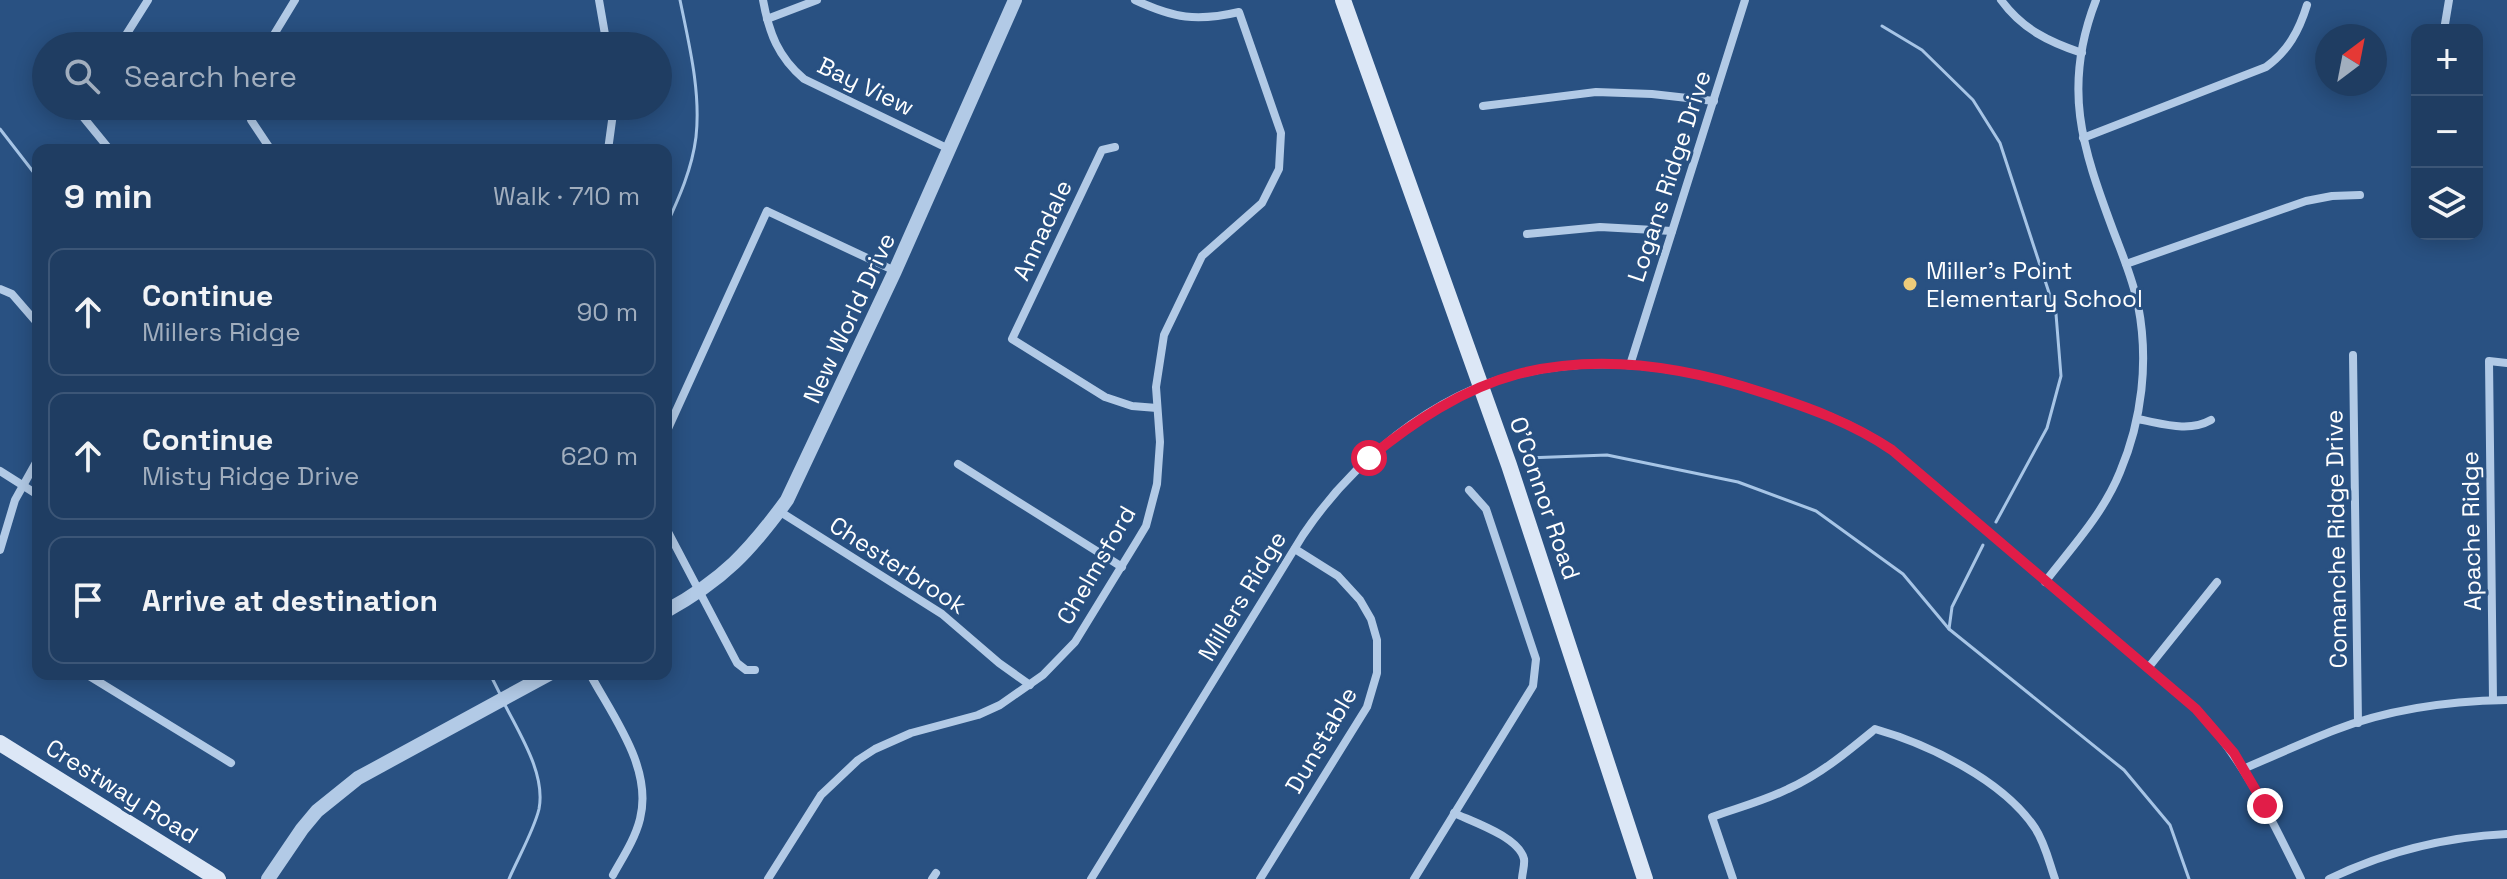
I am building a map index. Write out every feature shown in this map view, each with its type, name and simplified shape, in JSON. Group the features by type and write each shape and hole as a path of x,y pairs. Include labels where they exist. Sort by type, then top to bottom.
{"main road":[{"name":"O'Connor Road","path":"1349,2 1509,465 1645,879"},
{"name":"Crestway Road","path":"0,743 218,879"}],"street":[{"path":"128,32 148,0"},
{"path":"276,32 295,0"},
{"path":"599,0 605,32"},
{"name":"Bay View","path":"763,0 778,51 804,79 949,149"},
{"path":"767,19 817,0"},
{"name":"New World Drive","path":"672,607 741,559 779,511 801,474 1015,0"},
{"name":"Chelmsford","path":"768,879 821,795 858,760 911,733 978,715 1000,705 1060,660 1075,642 1146,526 1157,484 1160,442 1157,369 1164,335 1196,264 1216,241 1262,203 1279,169 1282,151 1279,124 1239,12 1183,18 1135,0"},
{"name":"Logans Ridge Drive","path":"1630,365 1745,0"},
{"path":"2001,0 2019,21 2039,36 2082,53"},
{"path":"2045,582 2094,520 2111,491 2130,444 2141,398 2143,341 2138,304 2091,171 2078,94 2088,20 2096,0"},
{"path":"2445,24 2449,0"},
{"path":"2083,138 2266,67 2293,39 2307,5"},
{"path":"1483,106 1596,92 1714,101"},
{"path":"89,120 106,144"},
{"path":"251,120 267,144"},
{"path":"609,144 612,120"},
{"name":"Annadale","path":"1115,147 1102,150 1012,339 1114,401 1157,408"},
{"path":"2126,264 2306,201 2360,195"},
{"path":"672,420 767,211 895,271"},
{"path":"1527,234 1600,227 1672,231"},
{"path":"0,289 12,294 32,317"},
{"name":"Comanche Ridge Drive","path":"2353,355 2358,723"},
{"name":"Apache Ridge","path":"2493,700 2489,361 2507,363"},
{"name":"Millers Ridge","path":"1091,879 1295,549 1325,504 1369,458 1438,408 1518,374 1582,366 1630,365 1696,373 1733,383 1812,409 1869,434 1892,450 2213,727 2243,769 2301,879"},
{"path":"2137,419 2181,426 2199,426 2211,420"},
{"path":"958,464 1122,567"},
{"path":"0,550 6,524 32,469"},
{"path":"0,471 32,491"},
{"path":"1414,879 1533,686 1536,659 1486,509 1469,490"},
{"name":"Chesterbrook","path":"779,511 942,614 1030,685"},
{"path":"672,539 737,663 746,670 755,670"},
{"name":"Dunstable","path":"1260,879 1367,707 1379,662 1374,629 1360,600 1338,576 1295,549"},
{"path":"2148,668 2217,582"},
{"path":"96,680 231,763"},
{"path":"268,879 302,829 332,797 358,778 537,680"},
{"path":"593,680 632,753 643,786 643,804 637,828 613,875"},
{"path":"2243,769 2358,723 2454,703 2507,700"},
{"path":"1513,718 1523,724"},
{"path":"1733,879 1712,817 1785,791 1841,758 1875,729 1922,744 1949,758 1980,777 2020,810 2042,841 2055,879"},
{"path":"1454,813 1503,836 1516,846 1524,859 1522,879"},
{"path":"2329,879 2425,844 2507,834"}],"waterway":[{"path":"672,212 688,172 697,120 693,68 680,0"},
{"path":"1882,26 1922,50 1973,100 2000,143 2056,314 2061,376 2047,428 1996,522"},
{"path":"0,129 32,170"},
{"path":"1526,458 1607,455 1738,482 1816,511 1903,574 1949,629 2124,770 2170,825 2189,879"},
{"path":"1949,629 1952,607 1983,545"},
{"path":"493,680 501,696"},
{"path":"504,703 530,754 540,796 533,826 509,879"}],"place":[{"name":"Miller's Point Elementary School","path":"1910,284"}],"route":[{"path":"1369,458 1438,408 1518,374 1554,368 1630,365 1696,373 1846,422 1892,450 2196,709 2234,753 2265,806"}]}
